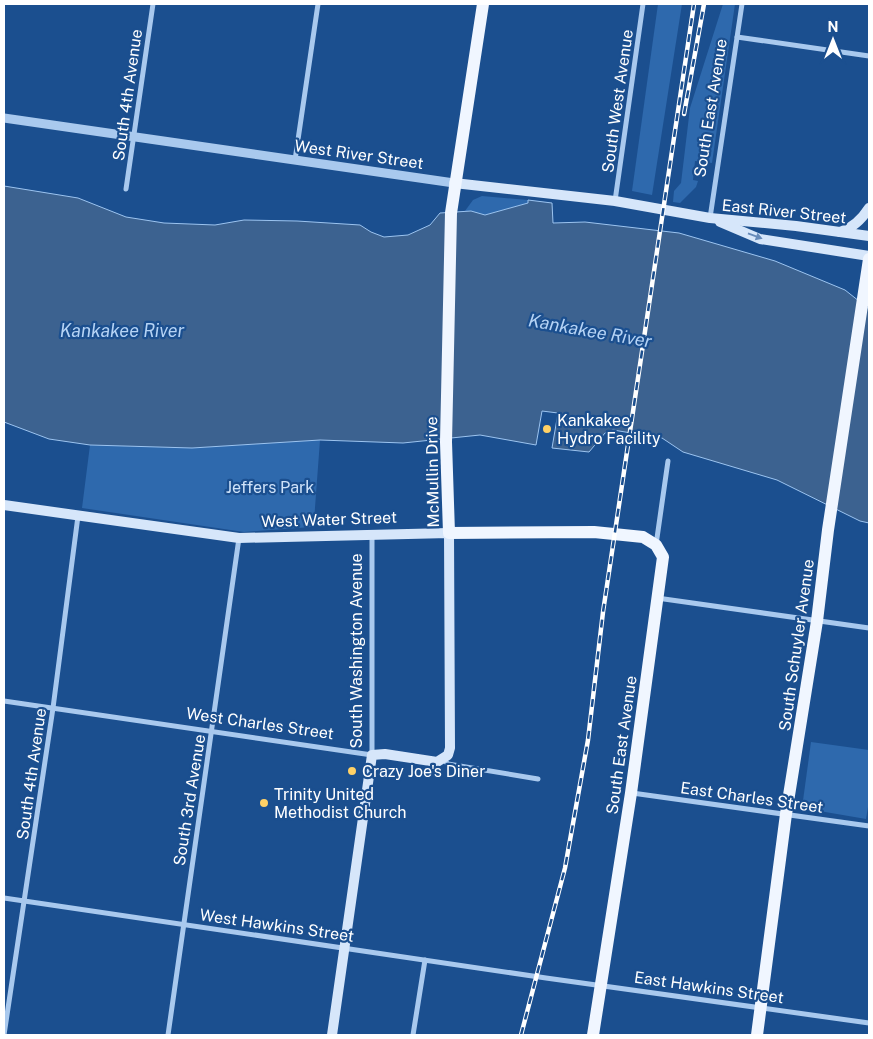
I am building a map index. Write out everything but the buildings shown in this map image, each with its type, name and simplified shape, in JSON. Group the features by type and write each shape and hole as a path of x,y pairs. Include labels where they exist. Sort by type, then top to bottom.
{"main road":[{"path":"454,182 483,4"},
{"name":"West River Street","path":"454,182 616,201 710,218"},
{"name":"McMullin Drive","path":"443,759 448,755 450,741 449,533 446,442 450,214 454,182"},
{"path":"839,232 849,229 863,217 869,208"},
{"name":"East River Street","path":"710,218 869,236"},
{"name":"East River Street","path":"710,218 760,238 869,258"},
{"name":"South Schuyler Avenue","path":"757,1035 786,814 817,621 828,530 866,300 869,258"},
{"name":"West Water Street","path":"4,505 239,538 372,534 594,532 643,537 656,545"},
{"name":"South East Avenue","path":"593,1035 631,793 663,557 656,545"},
{"name":"West Charles Street","path":"372,755 385,754 427,762 443,759"},
{"name":"South Washington Avenue","path":"332,1035 372,755"}],"street":[{"name":"South 4th Avenue","path":"126,189 153,4"},
{"path":"295,160 318,4"},
{"name":"South West Avenue","path":"616,201 643,4"},
{"name":"South East Avenue","path":"710,218 742,4"},
{"path":"737,37 869,56"},
{"name":"West River Street","path":"4,118 454,182"},
{"name":"South East Avenue","path":"656,545 668,461"},
{"name":"South 4th Avenue","path":"4,1035 53,708 78,516"},
{"name":"South Washington Avenue","path":"372,534 372,755"},
{"name":"South 3rd Avenue","path":"168,1035 239,538"},
{"path":"657,598 869,628"},
{"name":"West Charles Street","path":"4,701 372,755"},
{"name":"West Charles Street","path":"443,759 448,764 538,779"},
{"name":"East Charles Street","path":"631,793 869,826"},
{"name":"West Hawkins Street","path":"4,898 546,978"},
{"path":"414,1035 425,960"},
{"name":"East Hawkins Street","path":"546,978 760,1006 869,1023"}],"green space":[{"path":"658,4 682,4 652,195 632,191"},
{"path":"723,4 735,4 712,163 695,161 693,180 698,181 696,187 680,203 673,202 674,191 681,183 690,108"},
{"path":"482,196 528,200 528,203 485,215 465,211 473,200"},
{"name":"Jeffers Park","path":"320,440 314,521 311,527 244,532 82,508 90,445 192,448"},
{"path":"811,742 869,750 869,801 866,819 802,808"}],"water":[{"name":"Kankakee River","path":"4,186 78,198 126,217 164,223 215,225 244,220 360,225 384,237 408,235 430,225 440,213 471,211 485,215 528,203 528,200 552,203 553,223 585,222 679,233 775,261 845,290 869,309 869,523 860,521 777,480 683,452 662,438 613,430 605,433 589,452 552,448 558,413 542,411 536,445 480,435 403,443 320,440 192,448 90,445 49,439 4,422"}],"railway":[{"path":"521,1035 565,868 588,740 603,612 694,4"},
{"path":"684,114 704,4"}],"place":[{"name":"Kankakee Hydro Facility","path":"547,429"},
{"name":"Crazy Joe's Diner","path":"352,771"},
{"name":"Trinity United Methodist Church","path":"264,803"}]}
